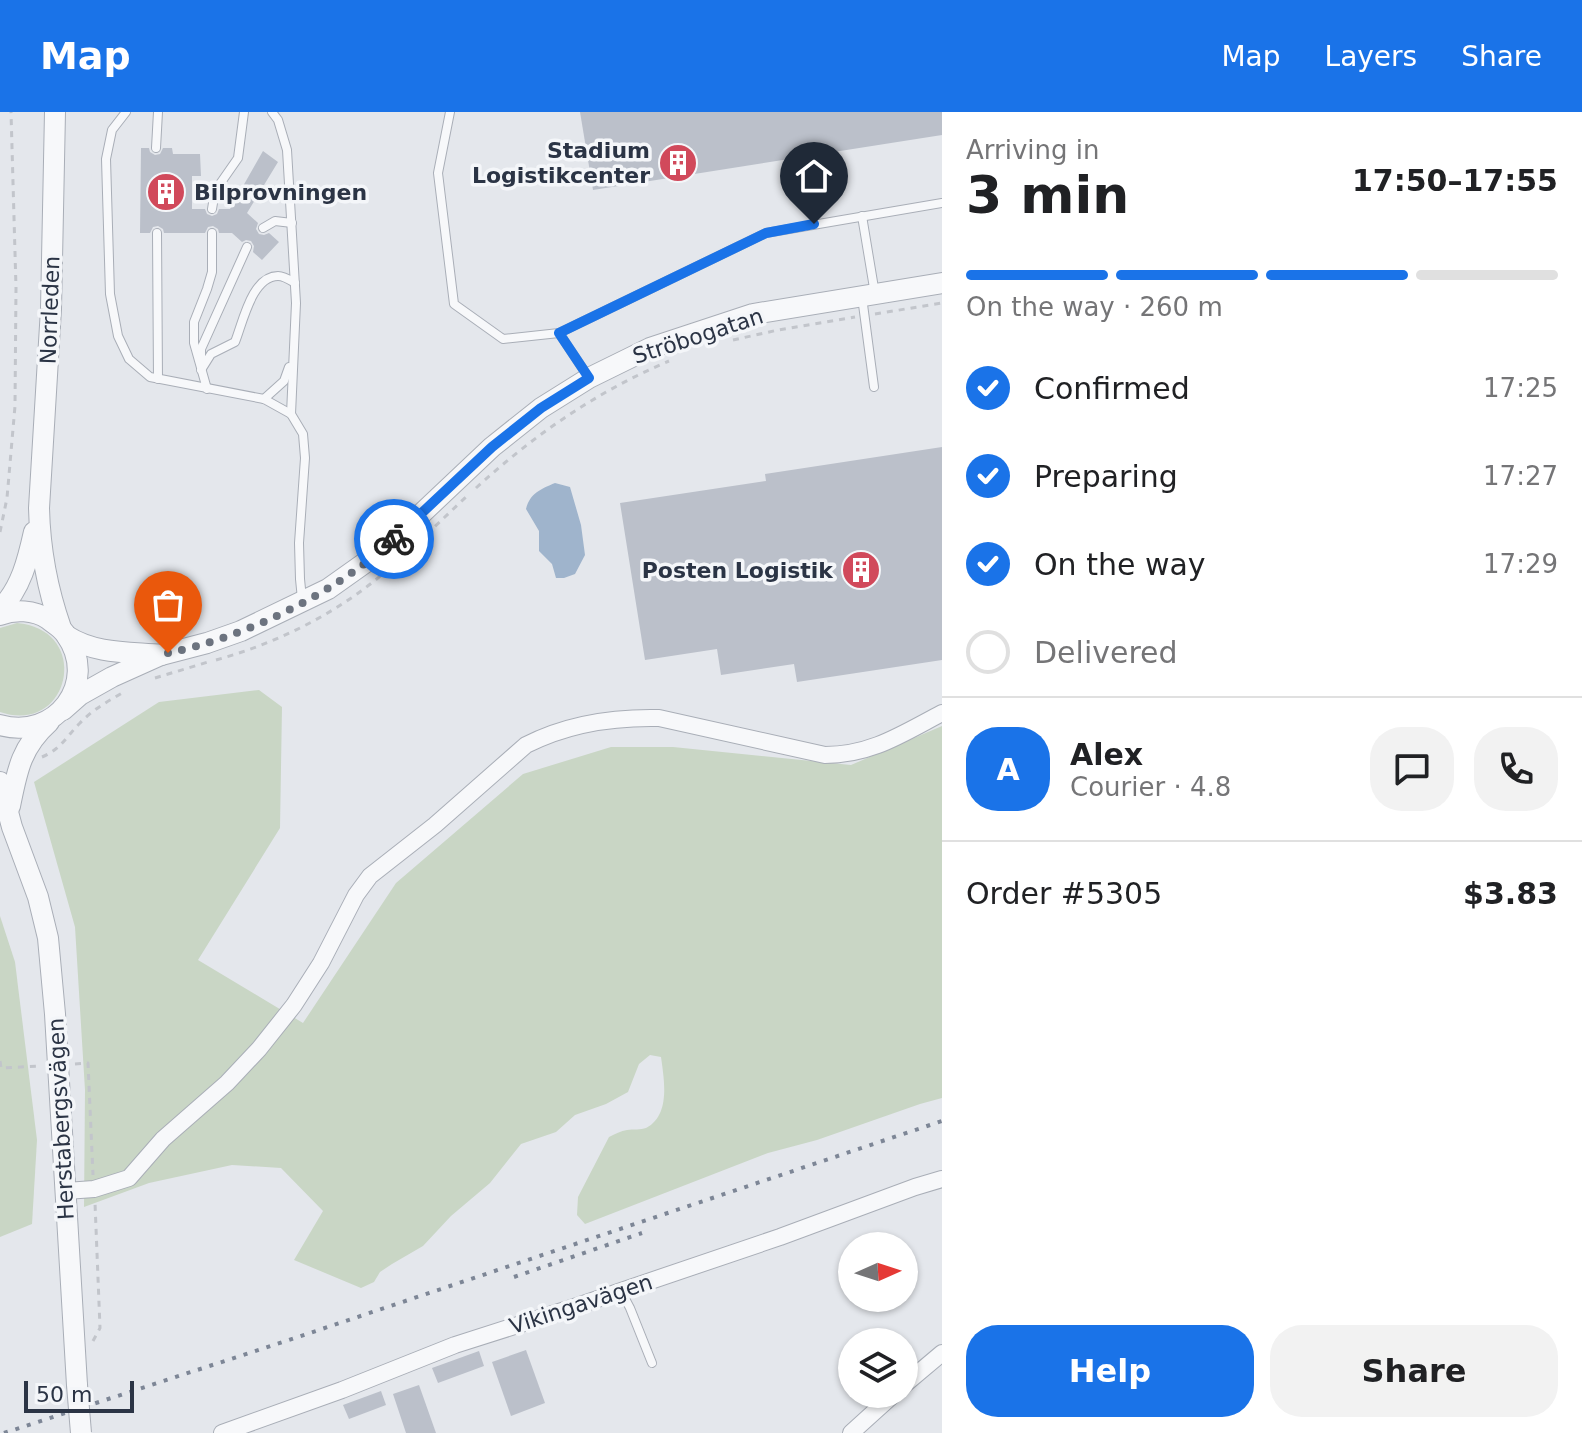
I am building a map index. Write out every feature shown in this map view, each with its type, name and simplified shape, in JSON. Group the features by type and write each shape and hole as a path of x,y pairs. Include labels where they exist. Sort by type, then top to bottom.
{"street":[{"name":"Norrleden","path":"39,508 51,309 55,112"},
{"name":"Ströbogatan","path":"56,715 93,687 161,655 241,631 328,589 383,550 492,447 541,408 589,378 650,348 753,314 867,302 942,283"},
{"path":"0,612 21,579 39,508"},
{"path":"0,725 13,729 25,728 56,715 73,693 77,680 76,656 53,605 44,570 39,508"},
{"name":"Ströbogatan","path":"0,612 20,611 42,615 80,645 91,648 161,655"},
{"path":"66,1191 94,1189 129,1178 163,1139 227,1083 294,1005 321,963 356,895 370,876 435,825 526,745 570,727 633,718 659,718 825,755 846,755 885,743 942,713"},
{"name":"Herstabergsvägen","path":"9,810 17,771 26,747 56,715"},
{"name":"Herstabergsvägen","path":"0,782 16,839 38,897 48,938 81,1433"},
{"name":"Vikingavägen","path":"222,1433 455,1345 780,1237 942,1179"},
{"path":"918,1373 942,1353"},
{"path":"851,1433 879,1408"}],"lane":[{"path":"126,112 112,130 106,159 110,294 118,336 129,359 150,377 264,399 291,414 303,434 305,458 299,543 303,601"},
{"path":"156,148 158,112"},
{"path":"212,209 215,191 238,158 244,112"},
{"path":"272,112 278,120 287,150 292,223 296,303 291,414"},
{"path":"450,112 438,173 454,304 503,339 559,333 766,233 942,203"},
{"path":"862,216 874,387"},
{"path":"263,228 275,221 292,223"},
{"path":"157,233 158,379"},
{"path":"207,389 194,343 194,322 212,272 212,233"},
{"path":"201,370 201,349 247,247"},
{"path":"201,370 211,354 235,342 255,291 264,280 277,276 295,283"},
{"path":"559,333 589,378"},
{"path":"264,399 284,381 292,359"},
{"path":"621,1291 652,1363"}],"path":[{"path":"0,532 7,498 15,406 16,288 11,112"},
{"path":"730,341 778,330 867,302 942,303"},
{"path":"407,553 538,435 614,387 671,361"},
{"path":"150,680 236,654 295,630 369,587 398,561"},
{"path":"22,758 43,757 58,749 95,708 129,689"}],"green space":[{"path":"17,623 41,630 56,643 63,661 63,679 56,696 43,709 24,715 0,712 0,628"},
{"path":"259,690 282,707 280,828 198,960 303,1023 396,883 523,774 611,747 673,747 851,765 942,726 942,1098 768,1153 585,1224 577,1215 578,1197 609,1137 625,1130 646,1128 654,1122 663,1106 661,1057 650,1055 639,1064 628,1092 575,1115 556,1132 521,1144 490,1183 451,1216 423,1246 380,1272 374,1282 361,1288 294,1260 323,1211 281,1168 232,1165 149,1183 84,1207 85,1090 75,927 34,782 159,702"},
{"path":"0,916 15,962 37,1140 32,1224 0,1237"}],"water":[{"path":"555,483 570,487 581,525 585,555 575,574 564,578 556,578 552,564 539,551 539,531 526,509 533,495"}],"building":[{"name":"Stadium Logistikcenter","path":"580,112 942,112 942,135 593,190"},
{"name":"Bilprovningen","path":"141,148 149,148 155,155 160,154 163,148 172,148 173,154 200,154 201,176 192,176 192,209 205,209 212,216 219,209 230,209 263,151 278,162 247,213 258,223 256,229 259,234 269,233 279,242 262,260 253,252 251,241 242,242 232,233 219,233 213,226 208,227 205,233 164,233 158,226 153,227 150,233 140,233"},
{"path":"942,447 942,660 797,682 794,664 721,675 717,649 645,660 620,503 766,481 765,474"},
{"path":"526,1350 545,1403 511,1416 492,1362"},
{"path":"479,1351 484,1366 438,1383 432,1368"},
{"path":"419,1385 436,1433 406,1433 393,1394"},
{"path":"381,1391 386,1405 349,1419 343,1405"}],"railway":[{"path":"4,1433 942,1121"},
{"path":"514,1277 642,1233"}],"way so far":[{"path":"168,653 207,643 261,623 328,589 394,539"}],"place":[{"name":"Stadium Logistikcenter","path":"678,163"},
{"name":"Bilprovningen","path":"166,192"},
{"name":"Posten Logistik","path":"861,570"}],"route":[{"path":"394,539 492,447 541,408 589,378 559,333 766,233 814,224"}]}
